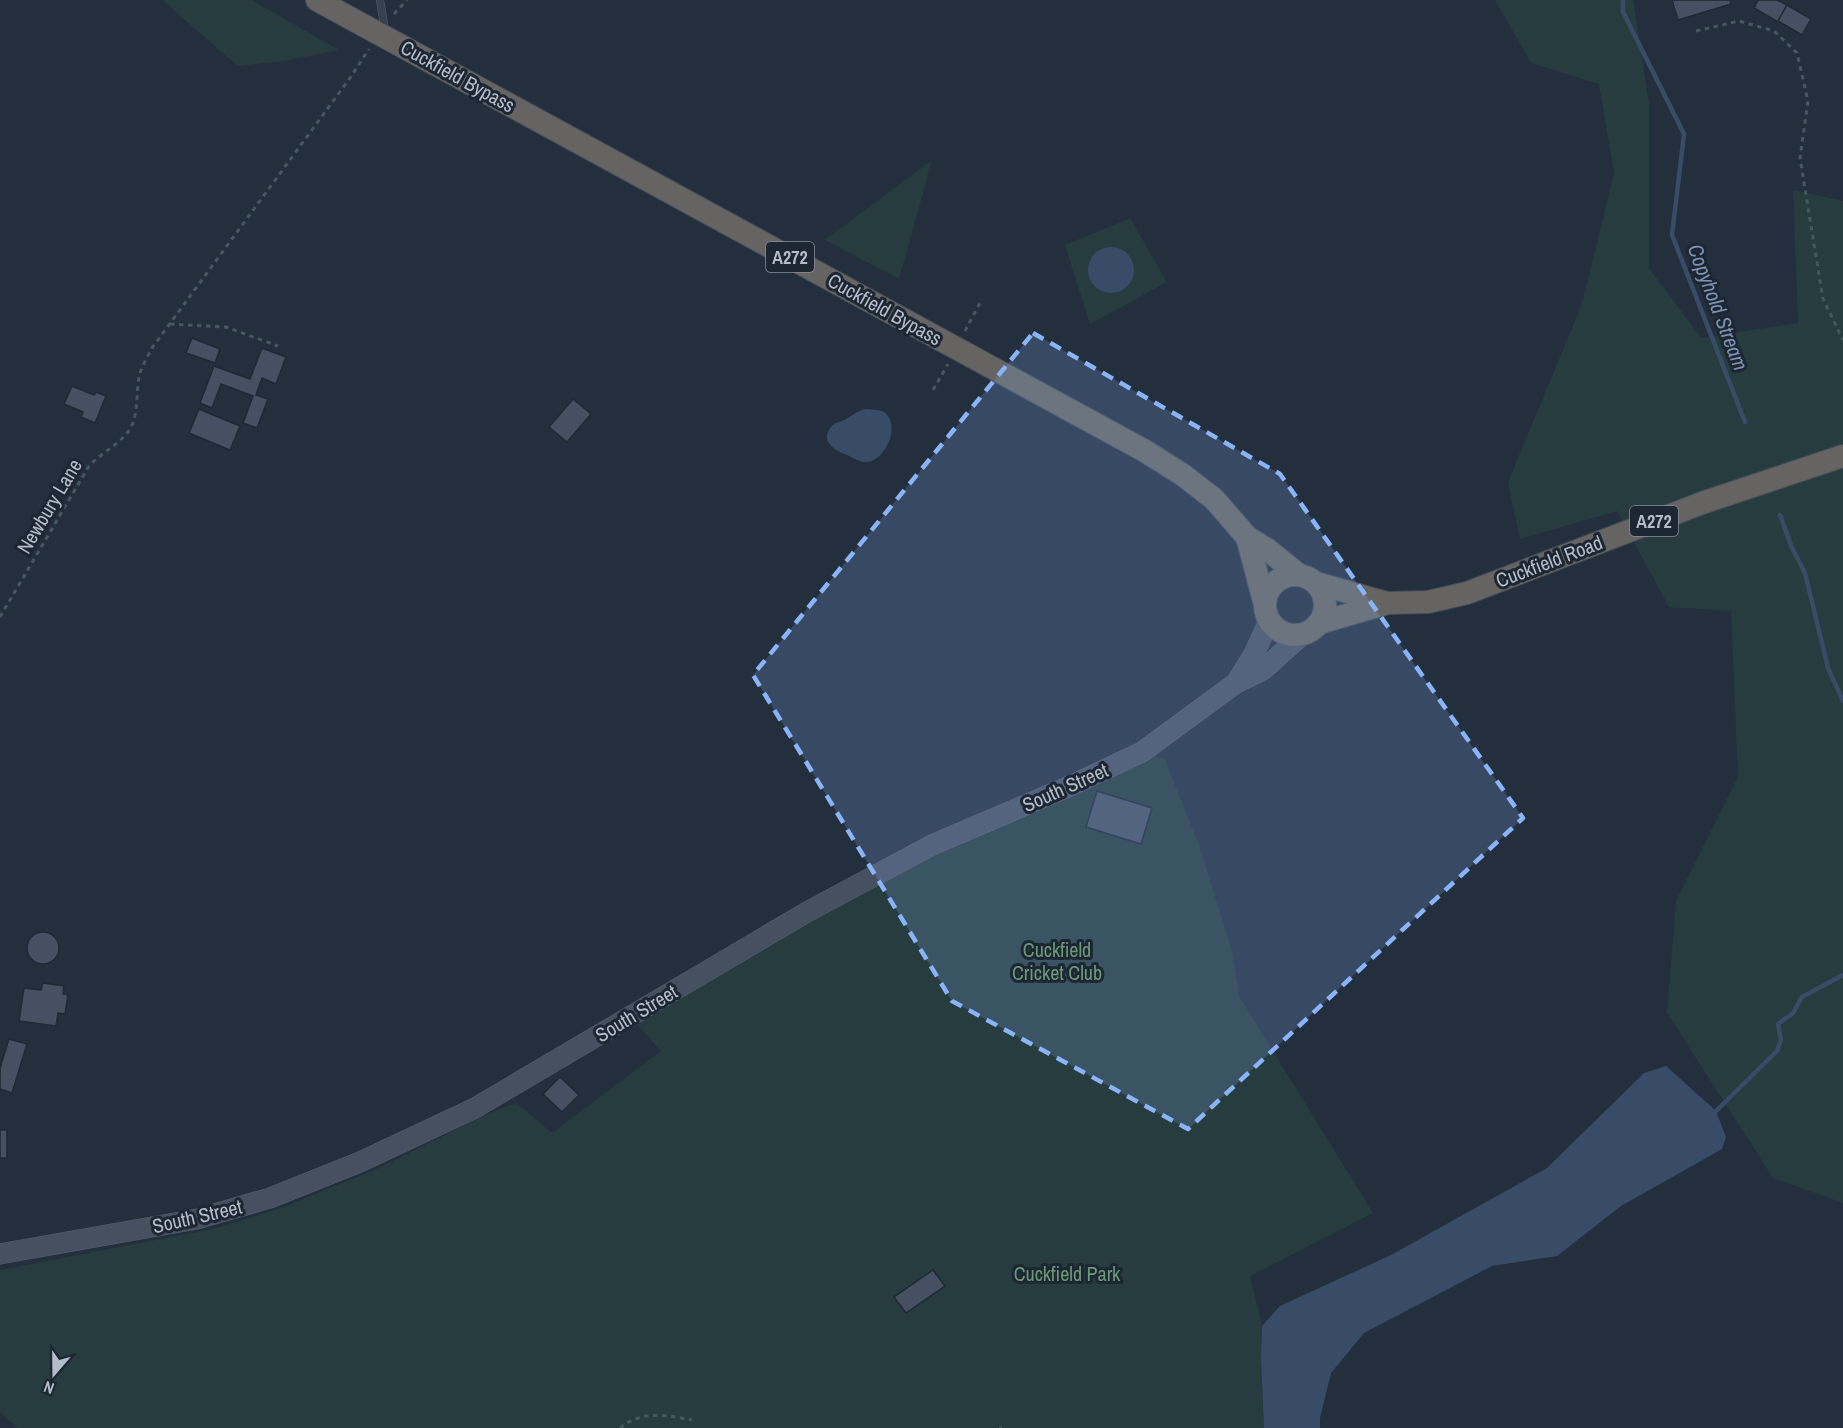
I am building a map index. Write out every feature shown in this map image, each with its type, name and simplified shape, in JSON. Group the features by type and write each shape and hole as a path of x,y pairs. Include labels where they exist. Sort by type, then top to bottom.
{"highway":[{"name":"Cuckfield Bypass","path":"317,0 381,29 1145,451 1184,475 1214,499 1246,537 1308,579"},
{"name":"Cuckfield Road","path":"1311,629 1388,603 1428,602 1467,593 1702,503 1843,456"},
{"name":"Cuckfield Bypass","path":"1246,537 1266,611"},
{"path":"1289,575 1308,579 1321,589 1325,603 1325,611 1311,629 1284,633 1275,628 1266,611 1267,592 1273,584 1289,575"},
{"name":"Cuckfield Road","path":"1308,579 1388,603"}],"main road":[{"name":"South Street","path":"1236,683 1259,645 1266,611"},
{"name":"South Street","path":"0,1254 197,1219 270,1198 360,1162 475,1108 807,912 932,846 1142,752 1236,683 1263,670 1311,629"}],"lane":[{"path":"380,0 381,29"}],"path":[{"name":"Newbury Lane","path":"0,617 89,466 100,454 116,445 129,430 136,410 140,372 152,348 350,78 381,29 407,0"},
{"path":"1696,31 1739,21 1774,31 1797,53 1808,101 1800,158 1823,299 1843,340"},
{"path":"170,324 226,327 278,346"},
{"path":"620,1428 629,1420 659,1414 692,1420"}],"highlighted area":[{"path":"1033,333 1280,474 1523,818 1188,1129 952,1001 753,675"}],"green space":[{"path":"162,0 252,0 339,50 284,61 238,66"},
{"path":"1495,0 1633,0 1649,104 1649,268 1701,338 1798,323 1793,190 1843,201 1843,1203 1773,1178 1667,1013 1676,901 1738,777 1731,611 1669,607 1617,511 1520,539 1508,482 1582,304 1614,173 1599,84 1531,63"},
{"path":"932,160 899,279 825,240"},
{"path":"1130,218 1167,282 1090,324 1065,245"},
{"name":"Cuckfield Park","path":"1142,752 1165,760 1198,842 1232,951 1239,996 1373,1213 1250,1276 1262,1326 1264,1428 17,1428 0,1412 0,1270 213,1229 284,1207 381,1167 487,1114 516,1103 552,1133 661,1051 630,1017 807,912"}],"water":[{"path":"1111,247 1127,254 1134,270 1127,286 1111,293 1095,286 1088,270 1095,254"},
{"path":"866,409 884,412 889,418 891,434 889,442 879,457 864,462 830,445 827,434 834,424"},
{"path":"1666,1066 1716,1111 1726,1137 1722,1149 1621,1206 1557,1256 1492,1266 1364,1333 1331,1373 1320,1418 1320,1428 1264,1428 1262,1326 1280,1306 1391,1255 1547,1168 1644,1073"}],"building":[{"path":"1672,0 1730,0 1731,4 1678,20"},
{"path":"1758,0 1777,0 1787,5 1778,22 1754,8"},
{"path":"1787,5 1811,19 1802,35 1778,21"},
{"path":"192,338 220,349 215,363 186,353"},
{"path":"262,348 286,357 276,384 262,378 256,395 268,399 257,428 243,423 253,396 221,384 212,408 200,403 214,366 250,379"},
{"path":"72,386 94,395 96,392 106,396 95,423 81,417 83,412 64,404"},
{"path":"573,399 591,414 567,442 549,427"},
{"path":"199,409 240,426 230,450 189,433"},
{"path":"1097,791 1152,808 1141,844 1086,827"},
{"path":"43,932 54,937 59,948 54,959 43,964 32,959 27,948 32,937"},
{"path":"43,983 64,986 63,994 68,995 65,1014 58,1013 56,1026 19,1021 24,988 41,990"},
{"path":"9,1039 27,1044 12,1093 0,1089 0,1068"},
{"path":"560,1077 579,1095 562,1112 543,1094"},
{"path":"0,1130 7,1130 7,1158 0,1158"},
{"path":"933,1270 945,1286 906,1313 894,1297"}],"waterway":[{"name":"Copyhold Stream","path":"1623,0 1623,12 1684,134 1672,235 1745,422"},
{"name":"Copyhold Stream","path":"1780,515 1792,548 1805,573 1828,668 1843,701"},
{"path":"1716,1111 1777,1051 1781,1040 1778,1024 1793,1013 1802,997 1843,975"}],"park label":[{"name":"Cuckfield Cricket Club","path":"1057,960"}]}
